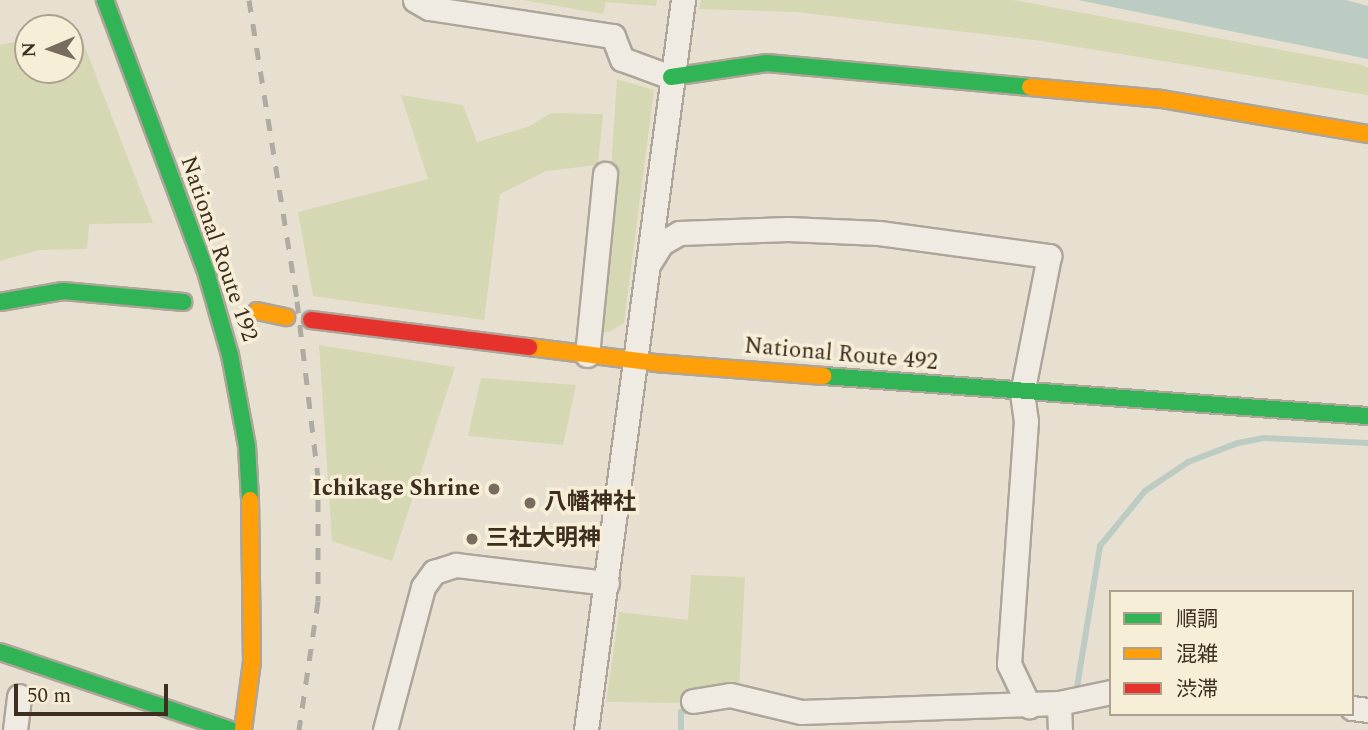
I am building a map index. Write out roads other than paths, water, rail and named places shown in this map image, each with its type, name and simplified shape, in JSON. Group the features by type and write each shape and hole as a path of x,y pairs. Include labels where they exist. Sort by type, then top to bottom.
{"main road":[{"name":"National Route 192","path":"105,0 207,275 230,355 247,446 254,541 251,662 243,730"},
{"path":"671,77 767,63 1161,99 1368,134"},
{"path":"0,302 63,291 184,302"},
{"path":"257,311 286,317"},
{"name":"National Route 492","path":"311,320 632,360 1022,393 1368,416"},
{"path":"0,652 230,730"}],"street":[{"path":"415,0 429,8 613,36 622,59 671,77"},
{"path":"586,730 607,583 632,360 648,265 683,0"},
{"path":"587,355 605,174"},
{"path":"648,265 662,243 679,233 788,229 879,233 1049,256 1022,393 1026,421 1009,664 1029,706"},
{"path":"384,730 423,586 434,572 456,565 607,583"},
{"path":"692,701 730,695 801,712 1029,706 1109,692"},
{"path":"15,730 19,696"},
{"path":"1059,703 1060,730"}],"waterway":[{"path":"1076,693 1100,546 1145,491 1188,462 1238,443 1264,438 1368,443"},
{"path":"681,730 681,712 692,709"}],"railway":[{"path":"249,0 297,301 318,476 318,601 299,730"}],"place":[{"name":"Ichikage Shrine","path":"494,489"},
{"name":"八幡神社","path":"530,503"},
{"name":"三社大明神","path":"472,539"}]}
